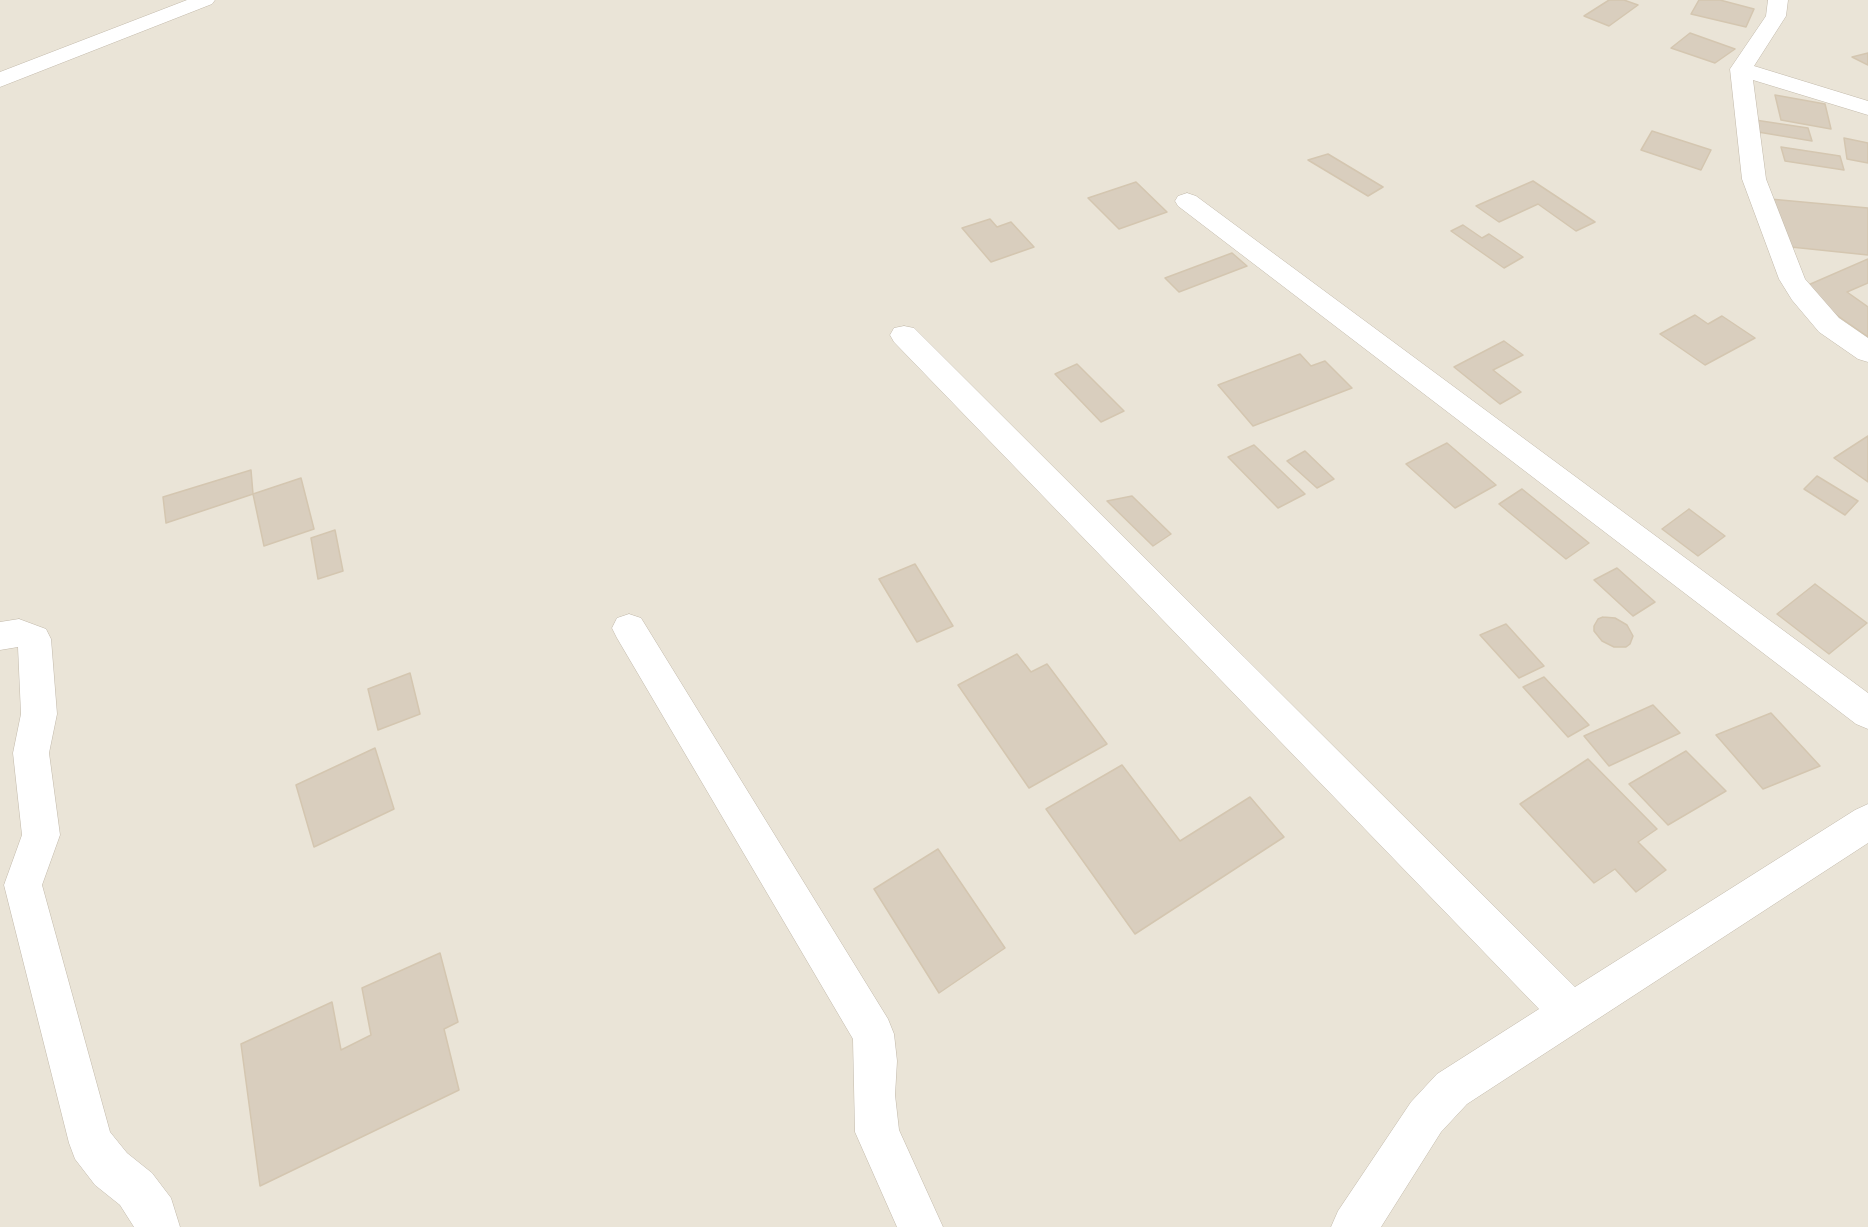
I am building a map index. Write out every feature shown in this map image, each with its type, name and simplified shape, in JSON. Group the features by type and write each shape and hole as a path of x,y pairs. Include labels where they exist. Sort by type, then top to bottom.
{"street":[{"path":"0,80 205,0"},
{"path":"1778,0 1774,22 1741,69 1754,179 1792,279 1801,294 1829,325 1868,352"},
{"path":"1741,69 1868,108"},
{"path":"1187,201 1868,713"},
{"path":"904,335 1571,1012"},
{"path":"629,628 873,1034 877,1132 920,1227"},
{"path":"0,636 19,633 33,639 39,714 31,753 41,835 36,852 27,868 23,885 91,1143 111,1169 136,1189 155,1214 157,1227"},
{"path":"1354,1227 1426,1117 1452,1089 1868,822"}],"shaded area":[{"path":"0,0 1868,0 1868,1227 0,1227"}],"building":[{"path":"1609,0 1624,0 1638,5 1609,26 1584,16"},
{"path":"1699,0 1720,0 1754,9 1746,27 1691,14"},
{"path":"1690,33 1735,49 1715,63 1671,48"},
{"path":"1868,53 1868,65 1852,57"},
{"path":"1775,95 1825,104 1831,129 1781,120"},
{"path":"1755,120 1808,128 1812,141 1758,132"},
{"path":"1652,131 1711,150 1701,170 1641,150"},
{"path":"1844,138 1868,143 1868,163 1847,159"},
{"path":"1781,147 1840,156 1844,170 1785,161"},
{"path":"1328,154 1383,187 1368,196 1308,160"},
{"path":"1533,181 1595,222 1576,231 1538,204 1499,222 1476,206"},
{"path":"1136,182 1167,212 1119,229 1088,198"},
{"path":"1770,199 1868,208 1868,255 1791,247"},
{"path":"990,219 997,227 1011,222 1034,247 991,262 962,228"},
{"path":"1463,225 1482,238 1489,234 1523,257 1504,268 1451,231"},
{"path":"1232,253 1247,266 1179,292 1165,278"},
{"path":"1868,259 1868,283 1847,292 1868,307 1868,337 1799,289"},
{"path":"1695,315 1708,324 1722,316 1755,338 1705,365 1660,334"},
{"path":"1504,341 1523,355 1493,370 1521,392 1500,404 1454,367"},
{"path":"1300,354 1311,366 1325,361 1352,388 1253,426 1218,385"},
{"path":"1077,364 1124,411 1101,422 1055,374"},
{"path":"1868,436 1868,482 1834,458"},
{"path":"1447,443 1496,485 1455,508 1406,464"},
{"path":"1254,445 1305,494 1278,508 1228,457"},
{"path":"1305,451 1334,479 1317,488 1287,461"},
{"path":"251,470 253,494 166,523 163,497"},
{"path":"1817,476 1858,501 1845,515 1804,489"},
{"path":"301,478 314,529 264,546 253,494"},
{"path":"1522,489 1589,543 1566,559 1499,504"},
{"path":"1132,496 1171,534 1153,546 1107,501"},
{"path":"1689,509 1725,536 1698,556 1662,529"},
{"path":"335,530 343,571 318,579 311,538"},
{"path":"915,564 953,626 917,642 879,579"},
{"path":"1617,568 1655,602 1633,616 1594,580"},
{"path":"1815,584 1867,623 1829,654 1777,614"},
{"path":"1615,618 1627,625 1633,636 1630,644 1626,647 1614,647 1602,641 1594,631 1594,626 1598,619"},
{"path":"1506,624 1544,666 1519,678 1480,635"},
{"path":"1017,654 1031,672 1047,664 1107,744 1029,788 958,685"},
{"path":"410,673 420,714 378,730 368,689"},
{"path":"1544,677 1589,725 1568,737 1523,687"},
{"path":"1653,705 1680,733 1609,766 1584,736"},
{"path":"1771,713 1820,766 1763,789 1716,735"},
{"path":"375,748 394,809 314,847 296,785"},
{"path":"1686,751 1726,791 1668,825 1629,784"},
{"path":"1588,759 1657,829 1638,842 1666,870 1636,892 1615,869 1594,883 1520,804"},
{"path":"1122,765 1180,841 1250,797 1284,837 1135,934 1046,809"},
{"path":"938,849 1005,948 939,993 874,889"},
{"path":"440,953 458,1022 444,1029 459,1090 260,1186 241,1044 332,1002 341,1050 371,1035 362,988"}]}
